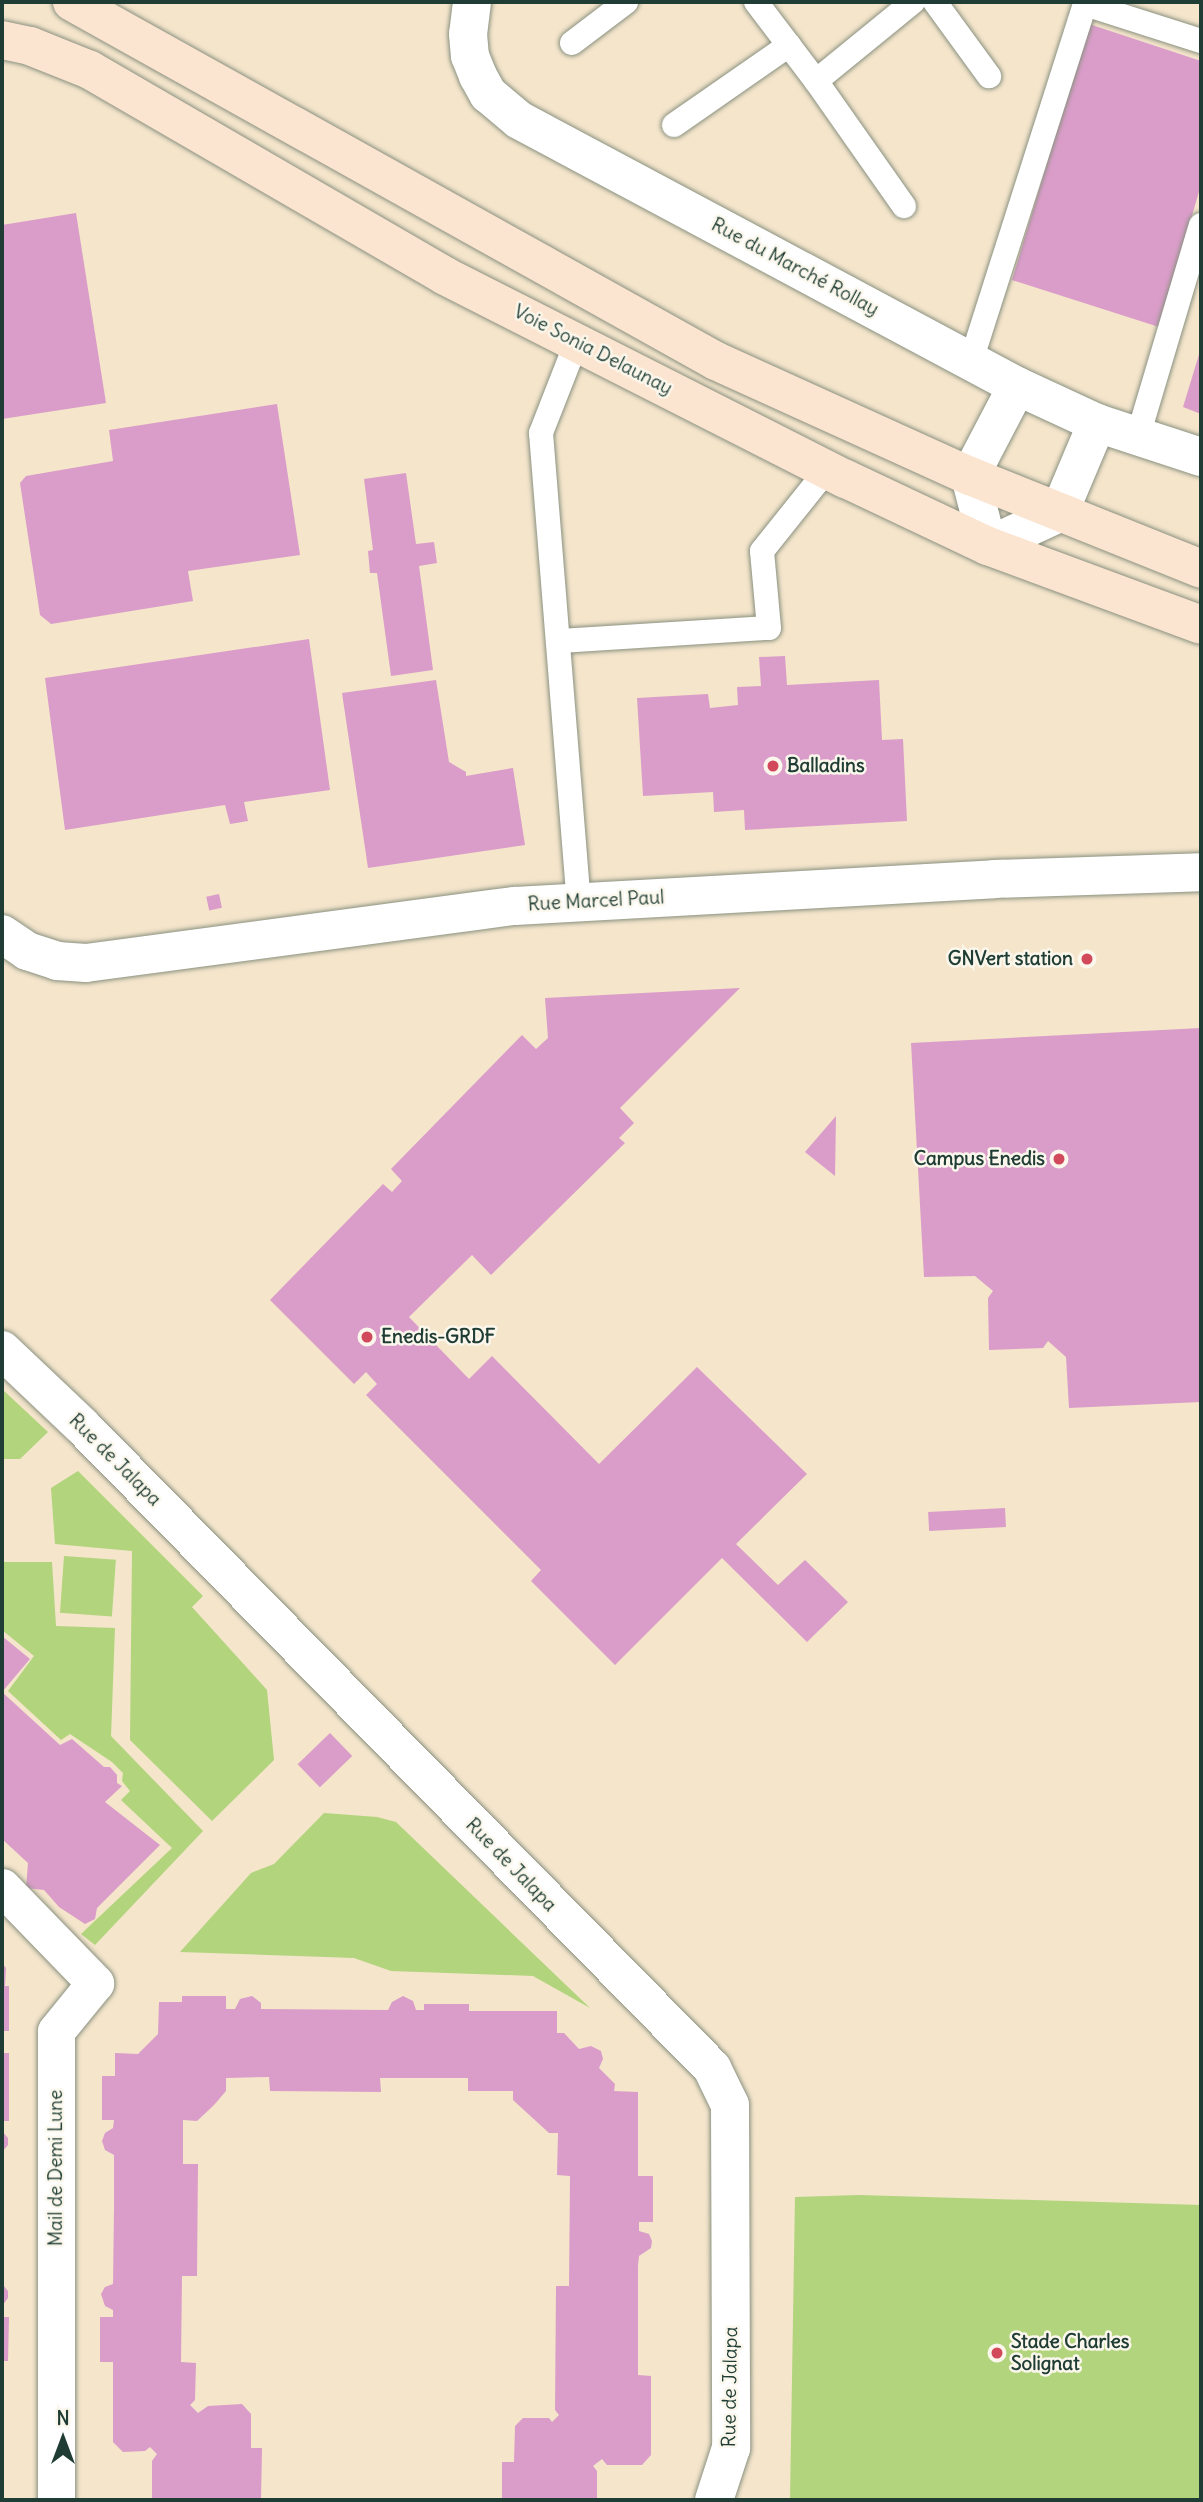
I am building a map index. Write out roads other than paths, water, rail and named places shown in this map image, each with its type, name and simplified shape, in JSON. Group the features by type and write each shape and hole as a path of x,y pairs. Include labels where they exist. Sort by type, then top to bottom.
{"main road":[{"path":"72,2 716,362 970,476 1201,569"},
{"name":"Voie Sonia Delaunay","path":"2,40 30,46 90,70 444,275 827,470 988,546 1201,625"}],"street":[{"name":"Rue du Marché Rollay","path":"472,2 468,34 470,56 488,94 503,109 1017,386 1097,423 1201,457"},
{"path":"1017,386 970,476 988,546 1059,513 1097,423"},
{"name":"Rue Marcel Paul","path":"2,934 27,951 57,961 86,963 515,906 994,879 1201,872"},
{"name":"Rue de Jalapa","path":"2,1350 81,1424 712,2068 730,2105 731,2448 714,2500"},
{"name":"Mail de Demi Lune","path":"2,1887 95,1983 56,2031 56,2500"}],"lane":[{"path":"572,43 626,2"},
{"path":"756,2 816,81 904,206"},
{"path":"816,81 913,2"},
{"path":"935,2 989,76"},
{"path":"971,362 1085,4 1201,41"},
{"path":"674,125 789,45"},
{"path":"1138,436 1201,225"},
{"path":"577,341 541,433 560,641 579,901"},
{"path":"560,641 769,628 762,551 827,470"}],"place":[{"name":"Balladins","path":"773,766"},
{"name":"GNVert station","path":"1087,959"},
{"name":"Campus Enedis","path":"1059,1159"},
{"name":"Enedis-GRDF","path":"367,1337"},
{"name":"Stade Charles Solignat","path":"997,2353"}]}
